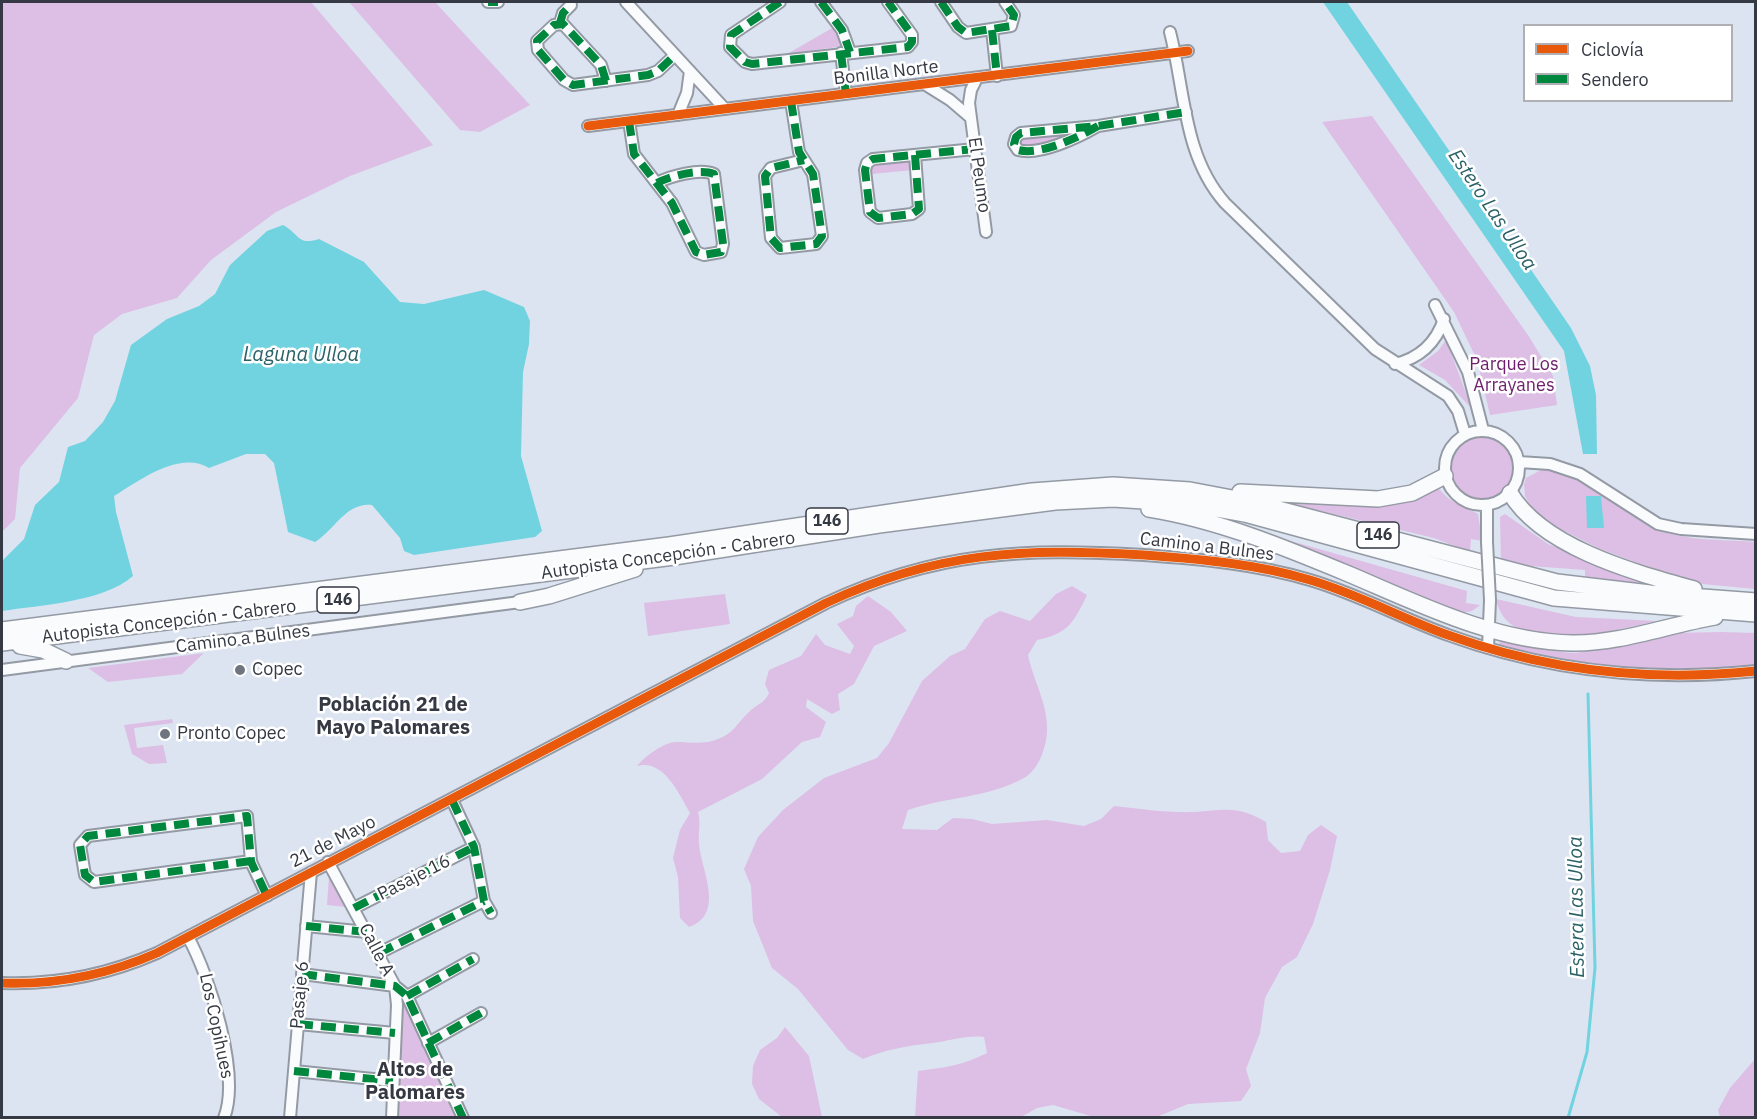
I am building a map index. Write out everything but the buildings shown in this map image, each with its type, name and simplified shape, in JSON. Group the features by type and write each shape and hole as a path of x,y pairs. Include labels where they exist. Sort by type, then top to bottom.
{"highway":[{"path":"1190,490 1378,499 1412,492 1445,476"},
{"name":"Autopista Concepción - Cabrero","path":"2,630 669,545 1053,489 1113,485 1190,490 1267,505 1557,582 1650,593 1755,600"},
{"path":"1510,493 1520,510 1538,525 1592,554 1647,575 1722,597"},
{"name":"Autopista Concepción - Cabrero","path":"2,643 674,557 879,525 1074,500 1133,499 1208,506 1264,518 1554,598 1755,614"},
{"path":"1074,500 1151,509 1229,528 1449,616 1552,641 1587,642 1737,613"},
{"path":"520,602 558,594 674,557"},
{"path":"2,643 43,650 66,662"}],"street":[{"path":"488,2 498,2"},
{"path":"626,2 725,109"},
{"path":"780,2 731,35 730,47 745,62 756,64 910,44 912,35 888,2"},
{"path":"821,2 842,30 846,94"},
{"path":"941,2 963,32 1009,27 1014,22 1014,15 1005,2"},
{"path":"571,5 563,13 560,23 537,41 538,50 570,84 653,74 675,55"},
{"path":"560,23 601,65 606,81"},
{"path":"992,30 997,76"},
{"path":"1170,32 1186,112 1199,161 1218,195 1365,340 1395,364 1448,396 1458,411 1465,434"},
{"name":"Bonilla Norte","path":"588,126 1188,51"},
{"path":"678,115 687,93 690,71"},
{"name":"El Peumo","path":"977,78 969,97 986,232"},
{"name":"El Peumo","path":"926,85 950,100 971,118"},
{"path":"791,101 799,152 813,174 822,236 813,245 780,248 771,238 765,176 771,168 804,160"},
{"path":"1098,126 1064,144 1025,151 1018,150 1014,144 1016,137 1021,133 1098,126 1186,112"},
{"path":"629,121 634,154 685,225 696,252 704,255 721,252 723,244 714,174 709,172 671,177 657,183"},
{"path":"915,155 919,209 912,214 875,218 869,210 865,170 867,163 873,159 975,149"},
{"path":"1436,305 1468,372 1483,430"},
{"path":"1395,364 1410,360 1424,351 1438,333 1444,319"},
{"path":"1483,430 1498,434 1509,443 1519,462 1518,476 1510,493 1502,500 1488,505 1473,504 1460,499 1450,489 1445,476 1448,451 1465,434 1483,430"},
{"path":"1519,462 1550,464 1580,474 1658,524 1681,529 1755,534"},
{"path":"1488,505 1487,542 1491,628 1488,648"},
{"name":"Camino a Bulnes","path":"667,687 826,603 881,578 948,561 1035,551 1167,557 1274,571 1328,585 1428,628 1488,648 1546,663 1629,674 1686,675 1755,671"},
{"name":"Camino a Bulnes","path":"2,670 520,602"},
{"name":"21 de Mayo","path":"2,983 52,982 97,974 137,962 667,687"},
{"path":"452,800 474,847 484,901 491,913"},
{"path":"251,861 94,882 85,875 80,845 88,836 247,816 251,861 254,872 267,896"},
{"name":"Pasaje 16","path":"354,908 474,847"},
{"name":"Calle A","path":"328,862 395,986 392,1118"},
{"name":"Pasaje 6","path":"290,1118 311,872"},
{"path":"379,953 484,901"},
{"path":"306,926 367,932"},
{"name":"Los Copihues","path":"188,937 202,964 214,997 230,1088 224,1118"},
{"path":"407,996 473,959"},
{"path":"302,974 395,986 407,996 463,1118"},
{"path":"428,1043 481,1013"},
{"path":"298,1024 395,1033"},
{"path":"294,1071 393,1081"}],"green space":[{"path":"2,2 311,2 433,145 350,176 276,212 211,260 177,298 122,314 94,335 78,398 20,468 15,519 2,532"},
{"path":"349,2 435,2 530,105 480,132 460,130"},
{"path":"834,27 844,46 787,54"},
{"name":"Parque Los Arrayanes","path":"1372,116 1528,335 1553,376 1557,405 1490,415 1477,360 1454,312 1322,122"},
{"path":"1083,130 1064,140 1025,147 1020,145 1019,141 1023,138"},
{"path":"911,160 913,170 872,174 871,164"},
{"path":"1446,340 1472,409 1445,380 1419,365 1438,351"},
{"path":"1481,436 1493,438 1504,445 1511,456 1513,468 1511,480 1504,491 1493,498 1481,500 1469,498 1458,491 1451,480 1449,468 1451,456 1458,445 1469,438"},
{"path":"1543,469 1574,477 1637,518 1662,531 1702,539 1755,542 1755,589 1692,583 1600,549 1537,517 1525,496 1524,485 1526,478"},
{"path":"1437,487 1449,499 1478,514 1482,541 1471,539 1470,552 1434,538 1288,503 1337,504"},
{"path":"1505,514 1548,544 1648,585 1585,581 1585,570 1516,565 1501,560 1500,517"},
{"path":"1245,528 1467,591 1466,603 1480,605 1472,611 1462,613 1376,577"},
{"path":"1072,586 1087,595 1074,620 1056,634 1037,640 1028,655 1047,720 1045,743 1034,770 1024,778 996,790 908,810 902,829 937,830 953,818 972,819 992,824 1047,820 1084,826 1101,819 1114,806 1174,812 1231,810 1247,813 1266,822 1268,840 1281,853 1300,851 1308,835 1321,825 1337,836 1330,870 1313,924 1297,957 1282,967 1265,998 1260,1033 1246,1069 1251,1086 1241,1101 1188,1104 1154,1118 1094,1117 1053,1105 1037,1108 1021,1117 915,1117 918,1071 953,1065 987,1053 984,1037 965,1037 906,1047 863,1059 848,1050 798,989 772,968 753,921 751,886 744,869 758,837 783,810 824,778 877,758 889,743 922,681 950,656 965,649 985,619 1000,611 1030,621 1056,594"},
{"path":"725,594 730,624 648,636 644,603"},
{"path":"868,596 891,612 907,631 874,646 854,684 838,694 840,710 832,714 807,699 806,707 826,722 820,737 802,742 762,779 698,812 699,844 709,890 709,902 700,921 689,927 680,918 678,877 673,858 680,830 690,813 676,788 663,773 647,765 637,766 649,754 666,744 708,742 728,734 767,697 769,693 765,684 769,670 801,656 816,634 825,645 850,654 854,646 837,624 853,616 856,606"},
{"path":"1496,599 1576,617 1657,621 1591,634 1565,637 1541,636 1520,630 1505,618"},
{"path":"1676,633 1755,633 1755,665 1672,669 1621,668 1559,659 1498,646 1501,640 1576,653"},
{"path":"204,653 182,674 108,682 88,668"},
{"path":"172,719 173,723 134,728 137,748 163,745 167,763 149,764 132,754 124,725"},
{"path":"329,877 346,907 327,905"},
{"path":"391,981 401,993 460,1117 389,1118"},
{"path":"785,1027 809,1056 822,1117 782,1117 759,1099 752,1084 753,1066 760,1050 777,1038"},
{"path":"1755,1059 1755,1117 1720,1117 1718,1110 1730,1088"}],"water":[{"path":"1323,2 1347,2 1571,328 1590,366 1596,395 1597,454 1583,454 1564,351"},
{"name":"Laguna Ulloa","path":"283,225 302,240 319,239 364,262 400,302 424,304 484,290 524,307 530,321 529,344 523,372 521,456 542,531 535,537 414,555 404,551 400,538 372,505 363,505 348,512 315,542 288,532 274,463 265,454 246,454 209,468 198,463 186,463 160,469 114,496 133,576 121,585 106,592 71,601 2,611 2,561 24,539 35,505 59,482 68,447 85,441 103,422 115,401 131,345 167,319 199,306 215,294 230,265 267,231"},
{"path":"1586,496 1601,496 1604,528 1587,528"}],"waterway":[{"name":"Estera Las Ulloa","path":"1568,1118 1587,1052 1595,968 1588,694"}],"marked path":[{"path":"488,2 498,2"},
{"path":"780,2 731,35 730,47 745,62 752,64 908,47 912,42 912,35 888,2"},
{"path":"821,2 842,30 850,52"},
{"path":"941,2 958,27 966,33 1011,26 1014,15 1005,2"},
{"path":"560,23 563,13 571,5"},
{"path":"606,81 601,65 563,24 554,25 537,41 538,50 564,80 573,85 648,75 658,71 675,55"},
{"path":"992,30 997,76"},
{"path":"841,53 846,94"},
{"path":"791,101 799,152 813,174 822,236 816,244 780,248 771,238 765,176 771,168 804,160"},
{"path":"1098,126 1048,148 1018,150 1014,144 1016,137 1021,133 1098,126 1186,112"},
{"path":"629,121 634,154 672,203 696,252 704,255 721,252 723,244 714,174 708,172 685,174 657,183"},
{"path":"915,155 919,209 912,214 878,218 870,212 865,170 867,163 873,159 975,149"},
{"path":"452,800 474,847 484,901 491,913"},
{"path":"251,861 94,882 85,875 80,845 88,836 247,816 251,861 267,896"},
{"path":"354,908 474,847"},
{"path":"379,953 484,901"},
{"path":"306,926 367,932"},
{"path":"407,996 473,959"},
{"path":"302,974 395,986 407,996 463,1118"},
{"path":"428,1043 481,1013"},
{"path":"298,1024 395,1033"},
{"path":"294,1071 393,1081"}],"cycle path":[{"path":"588,126 1188,51"},
{"path":"2,983 42,982 81,977 100,973 157,953 826,603 867,586 944,563 1020,553 1059,552 1144,555 1228,563 1290,574 1362,599 1448,635 1485,647 1561,665 1639,674 1678,675 1756,671"}],"place":[{"name":"Copec","path":"240,670"},
{"name":"Pronto Copec","path":"165,734"}],"district":[{"name":"Población 21 de Mayo Palomares","path":"393,716"},
{"name":"Altos de Palomares","path":"415,1082"}],"water label":[{"name":"Estero Las Ulloa","path":"1492,210"}]}
